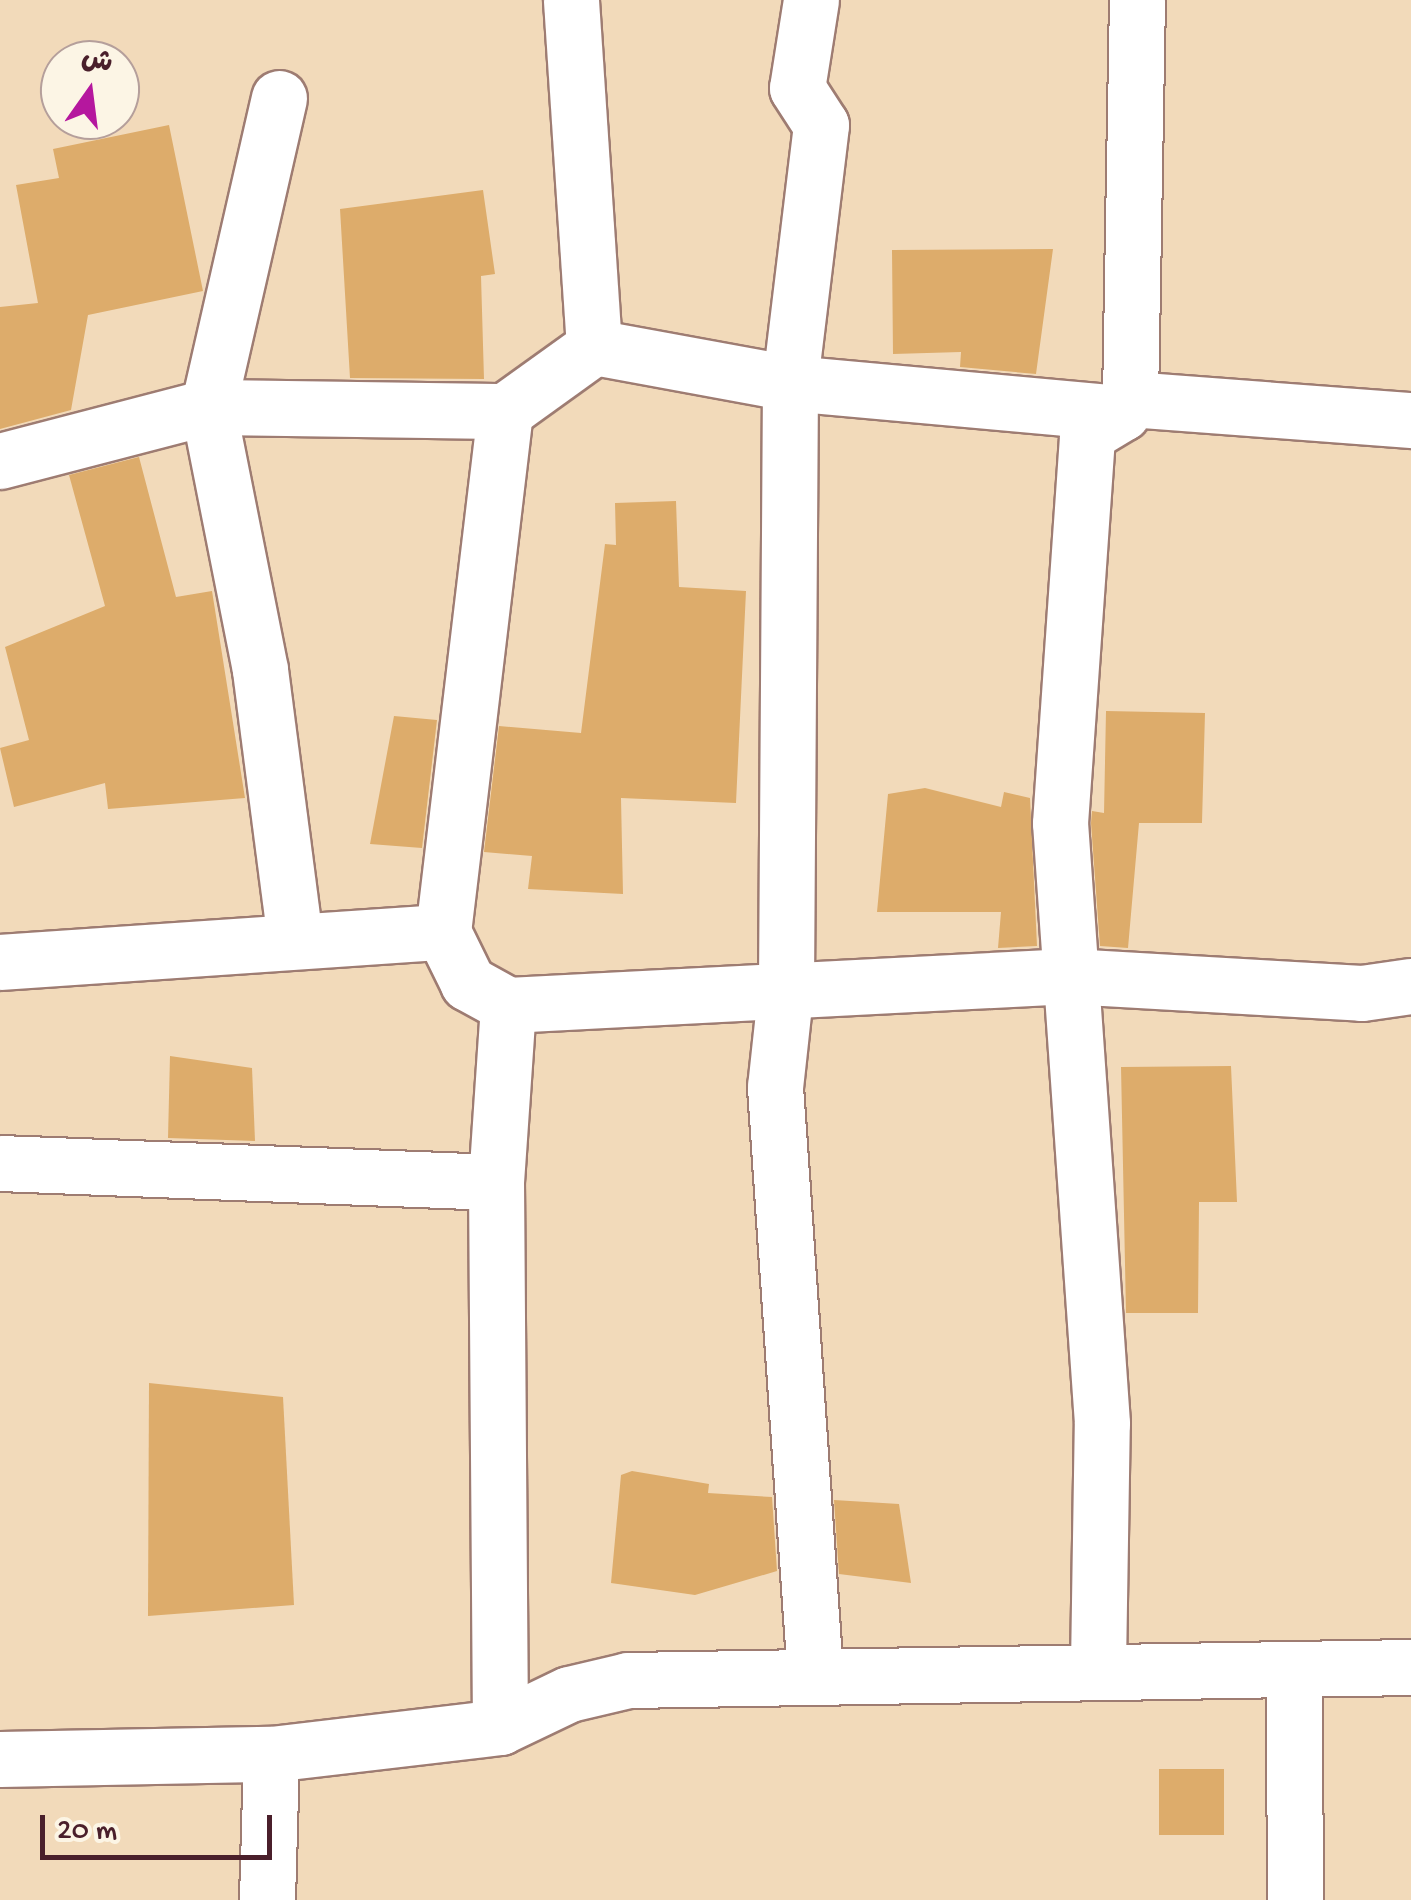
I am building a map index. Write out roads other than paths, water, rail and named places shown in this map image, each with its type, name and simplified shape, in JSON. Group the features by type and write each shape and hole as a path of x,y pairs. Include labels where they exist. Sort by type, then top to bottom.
{"street":[{"path":"570,0 594,347"},
{"path":"811,0 797,88 821,126 790,383 786,986 775,1087 815,1675"},
{"path":"1126,406 1137,0"},
{"path":"278,98 208,406 260,670 295,941"},
{"path":"0,461 208,406 505,411 594,347 790,383 1411,420"},
{"path":"1098,1666 1102,1423 1070,976 1064,687 1087,434 1126,406"},
{"path":"505,411 443,932 468,983 508,1005 786,986 1070,976 1362,994 1411,986"},
{"path":"0,962 443,932"},
{"path":"500,1727 496,1182 508,1005"},
{"path":"0,1164 496,1182"},
{"path":"0,1759 271,1754 500,1727 569,1694 628,1680 1098,1666 1411,1667"},
{"path":"1294,1669 1296,1900"},
{"path":"267,1900 271,1754"}]}
